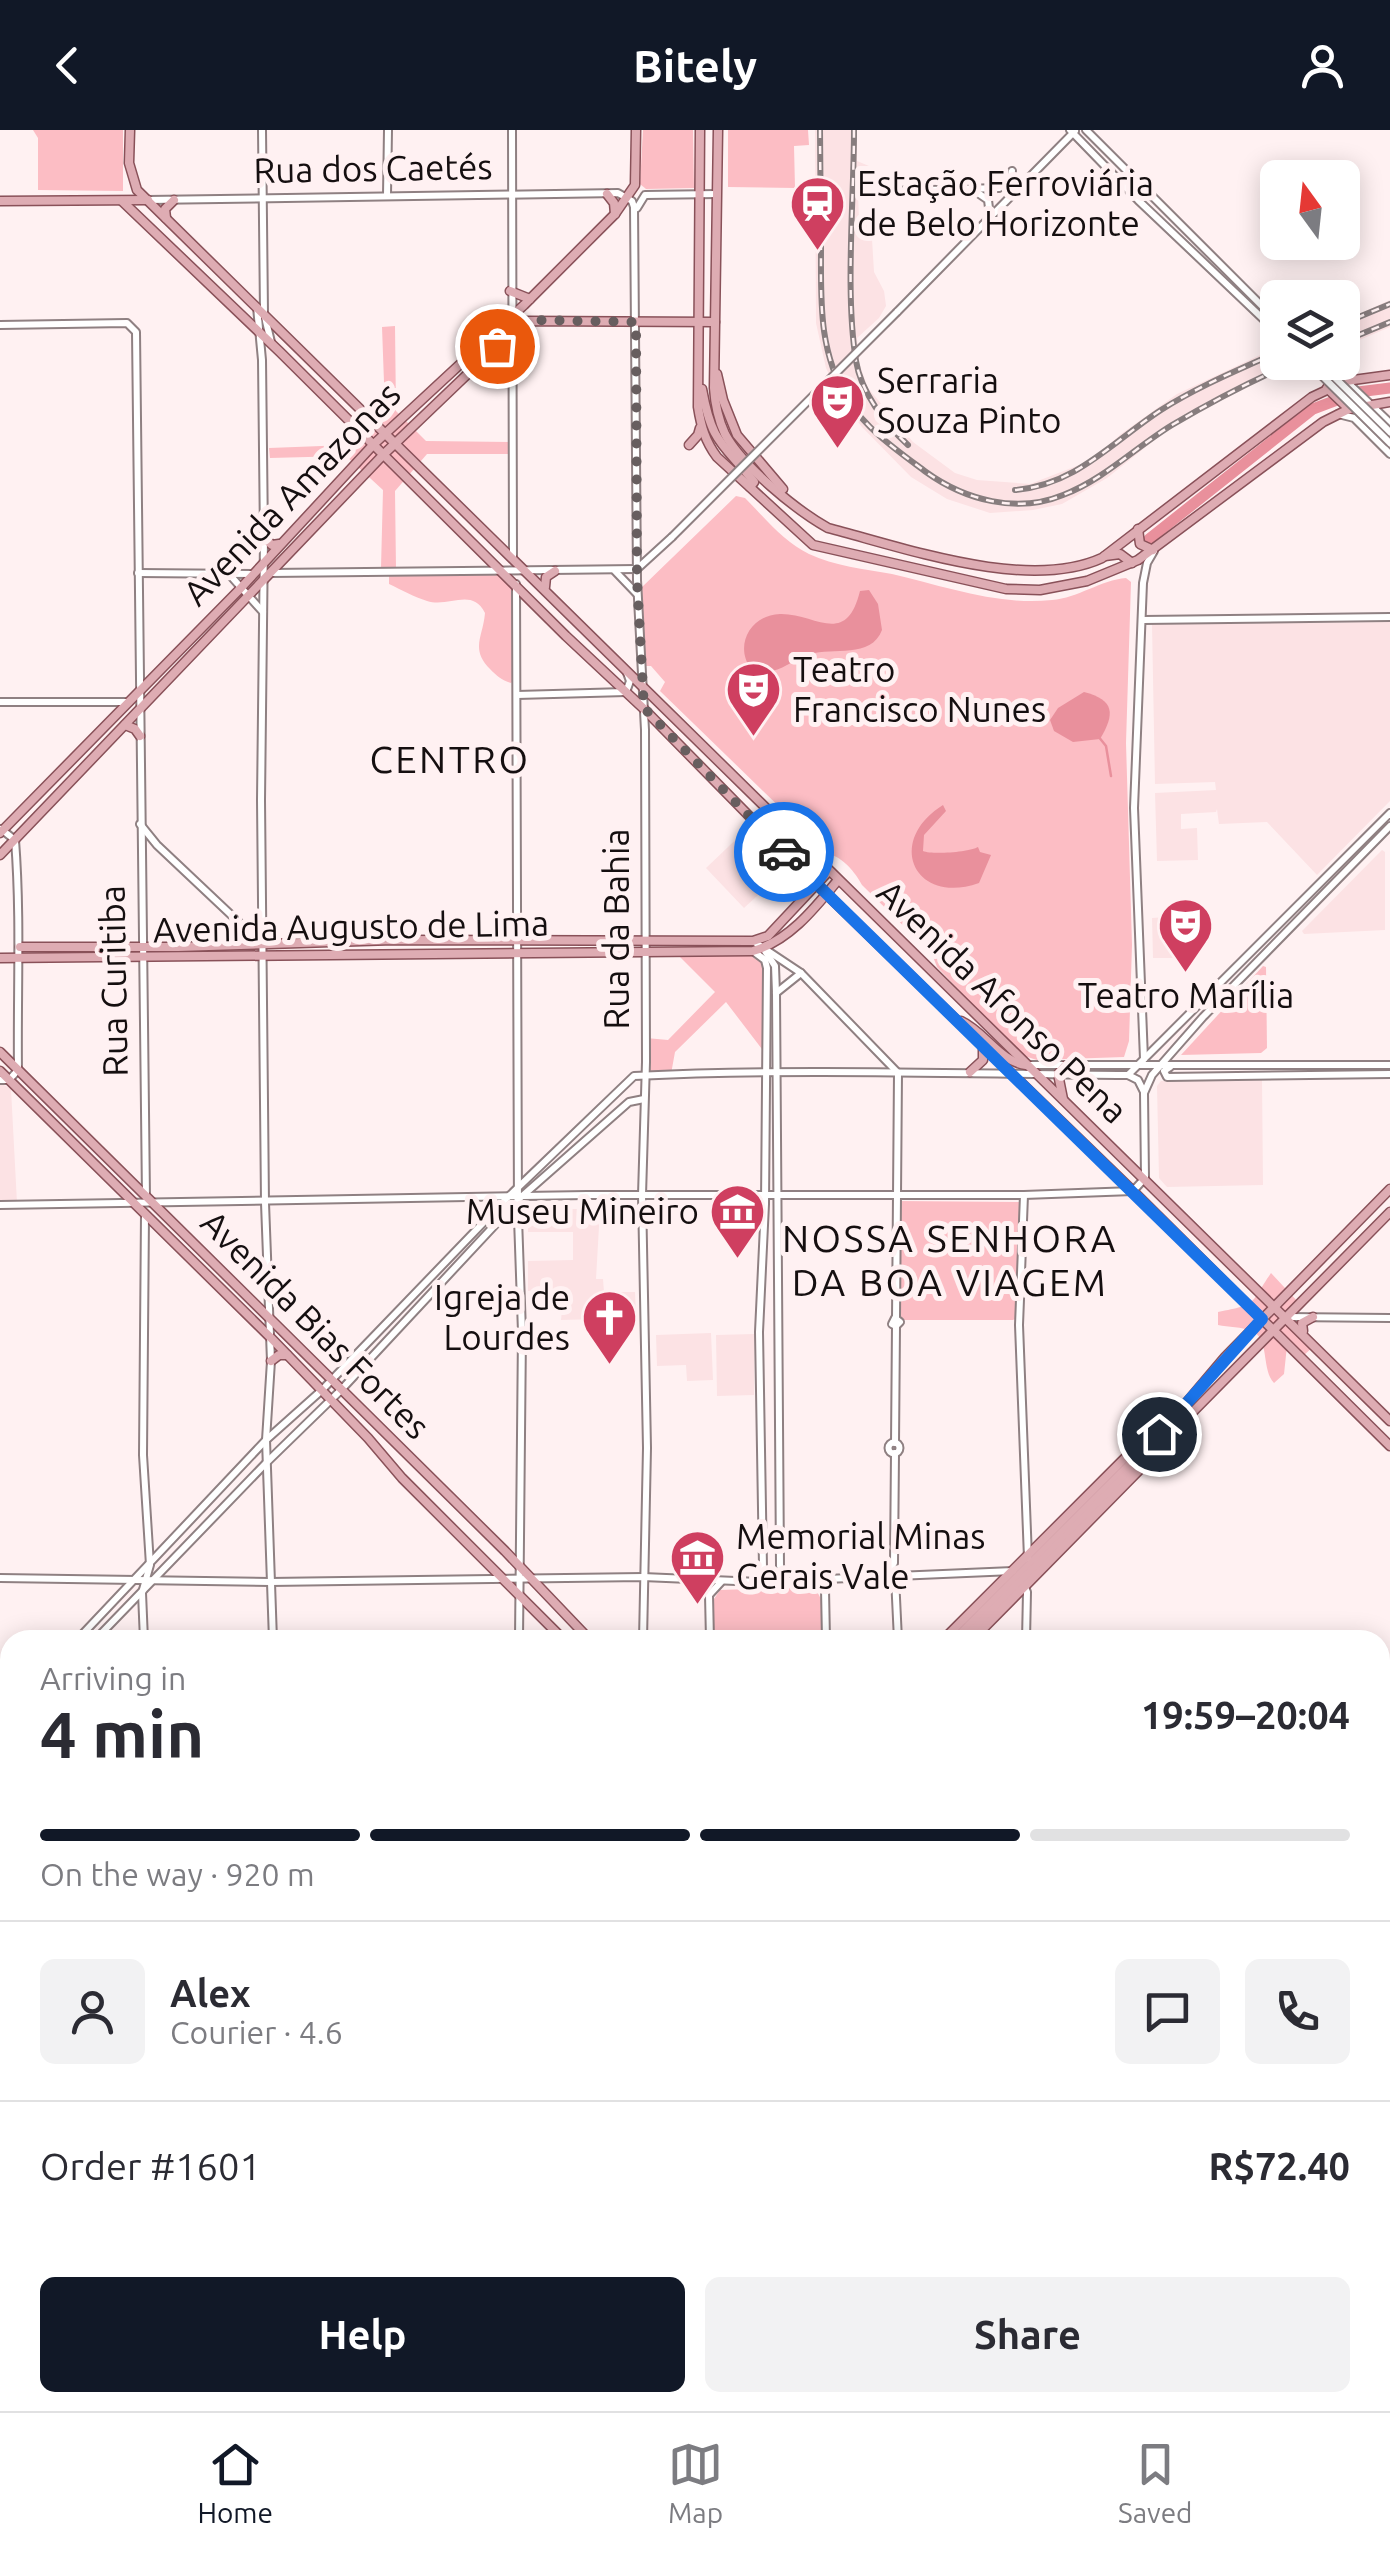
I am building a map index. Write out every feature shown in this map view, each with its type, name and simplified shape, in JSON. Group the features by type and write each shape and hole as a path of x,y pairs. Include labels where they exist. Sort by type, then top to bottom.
{"main road":[{"path":"130,130 132,178 137,190 148,200"},
{"path":"628,198 636,185 636,130"},
{"path":"700,130 700,424 717,457 752,484"},
{"path":"718,130 716,367 729,420 737,435 795,505 828,528 996,568 1068,570 1120,554 1132,564"},
{"path":"607,194 614,203 615,214"},
{"name":"Avenida Amazonas","path":"1,830 241,588 374,444 530,299 628,198"},
{"name":"Rua dos Caetés","path":"0,201 148,200"},
{"name":"Avenida Afonso Pena","path":"148,200 625,668 637,672 642,684 828,872 1390,1420"},
{"path":"166,218 165,209 174,200"},
{"name":"Avenida Afonso Pena","path":"122,201 644,708 817,885 1390,1446"},
{"path":"510,292 530,299"},
{"path":"511,332 528,320 715,322"},
{"name":"Avenida Amazonas","path":"0,855 384,454 511,332"},
{"path":"700,375 713,432 752,484 812,545 1006,589 1056,588 1101,577 1132,564 1346,407 1390,402"},
{"path":"1102,558 1297,407 1347,383 1390,376"},
{"path":"1330,391 1346,407"},
{"path":"688,446 698,435 700,424"},
{"path":"752,484 759,466"},
{"path":"1138,529 1140,544 1155,550"},
{"path":"264,538 272,545 283,542"},
{"path":"544,587 546,577 555,571"},
{"path":"125,725 140,736"},
{"path":"756,947 828,872"},
{"path":"756,947 782,937 838,880"},
{"name":"Avenida Augusto de Lima","path":"20,947 644,940 756,947"},
{"name":"Avenida Augusto de Lima","path":"0,958 756,947"},
{"path":"955,1019 976,1028 1010,1061 1026,1065"},
{"path":"970,1072 982,1060 983,1044"},
{"name":"Avenida Bias Fortes","path":"0,1052 402,1478 553,1630"},
{"path":"1063,1100 1058,1074 1064,1066"},
{"name":"Avenida Bias Fortes","path":"0,1071 4,1080 134,1204 148,1205 270,1320 519,1564 580,1630"},
{"path":"1022,1083 1035,1072"},
{"path":"972,1630 1274,1306 1390,1189"},
{"path":"980,1630 1024,1576 1040,1546 1159,1431 1273,1329 1390,1213"},
{"path":"1305,1334 1302,1322 1312,1317"},
{"path":"272,1361 276,1356 287,1355"},
{"path":"965,1630 1167,1442 1159,1431"},
{"path":"956,1630 1024,1576"},
{"path":"520,1613 530,1608"}],"street":[{"path":"262,130 265,1203 272,1361 266,1440 273,1630"},
{"path":"386,195 388,130"},
{"path":"512,130 513,557"},
{"path":"1086,130 1260,314"},
{"path":"270,573 637,569 1073,131 1138,200 1260,306"},
{"path":"891,191 974,191 1005,186 1012,171"},
{"path":"974,191 988,200 990,217"},
{"name":"Rua dos Caetés","path":"148,200 618,193 628,198"},
{"path":"634,217 638,202 645,195 718,194"},
{"path":"628,198 634,217 636,322 637,672"},
{"path":"243,294 258,290 263,283"},
{"path":"260,310 272,344"},
{"name":"Rua Curitiba","path":"0,326 127,323 136,332 140,958 148,1205 143,1455 150,1565"},
{"path":"262,360 280,352"},
{"path":"1325,380 1388,448"},
{"path":"1337,380 1390,432"},
{"path":"1347,383 1390,422"},
{"path":"1336,414 1354,418 1388,448"},
{"path":"638,544 651,557"},
{"path":"1141,1063 1134,808 1144,583 1147,563 1155,550"},
{"path":"1132,564 1144,583"},
{"path":"614,570 638,596"},
{"path":"138,573 254,574"},
{"path":"228,574 264,613"},
{"path":"516,584 517,695"},
{"path":"516,609 522,600 534,602"},
{"path":"1143,620 1390,617"},
{"path":"517,695 626,692 630,681 625,668"},
{"name":"Rua da Bahia","path":"642,684 642,1195 647,1332 644,1630"},
{"path":"517,695 514,700 522,1352 519,1630"},
{"path":"0,702 129,702"},
{"path":"1144,1093 1159,1066 1390,813"},
{"path":"140,824 263,945"},
{"path":"1128,1075 1390,826"},
{"path":"1,830 15,840 20,947 18,1070 4,1080"},
{"path":"140,849 147,844 158,845"},
{"path":"782,937 774,959 780,1566 787,1580"},
{"path":"756,947 801,973 898,1073 895,1443 900,1449 895,1454 894,1563 884,1576"},
{"path":"756,947 767,968 760,1332 763,1566 759,1582"},
{"path":"776,993 801,973"},
{"path":"1143,1032 1161,1042"},
{"path":"1026,1065 1171,1066 1164,1072 1167,1078 1390,1064"},
{"path":"88,1630 142,1580 150,1565 266,1440 322,1390 507,1198 634,1076 764,1071 1009,1071 1128,1075 1138,1080 1144,1093 1145,1178 1133,1191 1024,1195 642,1195 520,1198 507,1198 148,1205"},
{"path":"1274,1072 1390,1074"},
{"path":"104,1630 341,1390 520,1198 630,1102 644,1099"},
{"path":"1024,1195 1019,1325 1026,1630"},
{"path":"0,1205 134,1204"},
{"path":"1285,1317 1390,1318"},
{"path":"1026,1538 1040,1546"},
{"path":"894,1563 906,1576"},
{"path":"150,1565 167,1568"},
{"path":"0,1578 270,1582 643,1577 759,1582 884,1576 1024,1576"},
{"path":"894,1576 898,1581 898,1630"},
{"path":"142,1580 144,1630"},
{"path":"817,1580 825,1589 826,1630"},
{"path":"710,1630 709,1595 722,1581"}],"shaded area":[{"path":"33,130 123,130 123,191 38,190 38,138"},
{"path":"643,130 693,130 694,188 646,189 640,184"},
{"path":"728,130 808,130 809,145 794,146 795,188 728,187"},
{"path":"815,130 857,130 857,161 869,166 870,189 858,192 859,221 871,222 874,272 884,291 886,306 857,338 859,363 868,388 913,442 955,473 977,480 1030,484 1092,460 1177,394 1260,355 1261,380 1182,418 1107,478 1062,504 990,513 947,499 911,477 862,427 844,405 826,368 816,323"},
{"path":"1390,300 1390,327 1360,340 1360,313"},
{"path":"395,326 396,411 426,441 510,442 510,454 427,454 395,491 396,569 381,568 383,490 346,456 270,458 269,448 348,445 385,410 382,327"},
{"path":"736,496 745,498 791,543 809,554 971,594 1052,600 1117,579 1131,582 1126,743 1132,945 1129,1041 1124,1057 1037,1060 1021,1055 848,866 828,854 660,691 665,682 651,666 644,666 641,588"},
{"path":"389,571 501,571 514,582 514,680 511,683 499,678 480,655 485,613 480,605 467,600 422,599 389,584"},
{"path":"869,590 878,604 882,630 869,645 810,654 776,670 751,669 745,642 760,620 780,614 838,623 854,608 860,591"},
{"path":"1390,622 1390,801 1317,875 1267,822 1219,824 1217,809 1181,814 1181,829 1197,828 1198,860 1157,861 1155,793 1216,790 1215,782 1155,784 1152,624"},
{"path":"1084,692 1102,699 1110,715 1100,739 1073,742 1054,731 1050,720 1058,708"},
{"path":"943,805 946,811 924,835 923,851 951,852 978,847 980,852 991,855 979,883 956,888 938,886 924,878 915,866 915,836 925,820"},
{"path":"749,827 787,868 744,908 706,868"},
{"path":"1382,850 1385,930 1304,934 1302,931"},
{"path":"1196,915 1190,932 1190,958 1153,958 1152,918"},
{"path":"673,950 753,951 765,960 765,1053 726,1002 675,1052 671,1074 645,1075 646,1038 668,1040 715,992"},
{"path":"1263,966 1267,1048 1261,1053 1181,1055"},
{"path":"1262,1079 1263,1185 1167,1187 1159,1178 1157,1086 1161,1081"},
{"path":"0,1083 11,1089 17,1203 0,1203"},
{"path":"897,1201 1024,1202 1021,1316 1013,1320 896,1317"},
{"path":"532,1209 600,1209 596,1279 603,1279 604,1292 635,1292 636,1318 561,1320 564,1290 528,1291 528,1261 573,1260 573,1232 528,1232 528,1214"},
{"path":"1271,1273 1299,1303 1286,1316 1315,1345 1302,1357 1287,1346 1284,1374 1274,1383 1258,1335 1218,1325 1218,1312 1252,1302"},
{"path":"711,1333 713,1380 687,1381 686,1365 657,1366 656,1335"},
{"path":"754,1334 754,1395 717,1396 716,1335"},
{"path":"810,1587 822,1602 822,1630 714,1630 714,1599 720,1590"}],"waterway":[{"path":"1149,539 1313,409 1358,392 1390,388"},
{"path":"1098,736 1106,746 1111,776"}],"railway":[{"path":"820,130 822,305 831,363 856,411 894,448 941,482 992,501 1046,501 1092,481 1187,416 1260,378"},
{"path":"854,130 851,276 856,361 875,407 908,445"},
{"path":"1360,316 1390,304"},
{"path":"1360,334 1390,322"},
{"path":"1015,490 1057,480 1075,471 1175,402 1260,360"}],"way so far":[{"path":"497,346 528,320 636,322 637,580 644,708 784,852"}],"place":[{"name":"Estação Ferroviária de Belo Horizonte","path":"818,253"},
{"name":"Serraria Souza Pinto","path":"838,450"},
{"name":"Teatro Francisco Nunes","path":"754,739"},
{"name":"Teatro Marília","path":"1186,974"},
{"name":"Museu Mineiro","path":"738,1261"},
{"name":"Igreja de Lourdes","path":"609,1367"},
{"name":"Memorial Minas Gerais Vale","path":"697,1606"}],"district":[{"name":"CENTRO","path":"450,760"},
{"name":"NOSSA SENHORA DA BOA VIAGEM","path":"950,1261"}],"route":[{"path":"784,852 1262,1319 1159,1434"}]}
